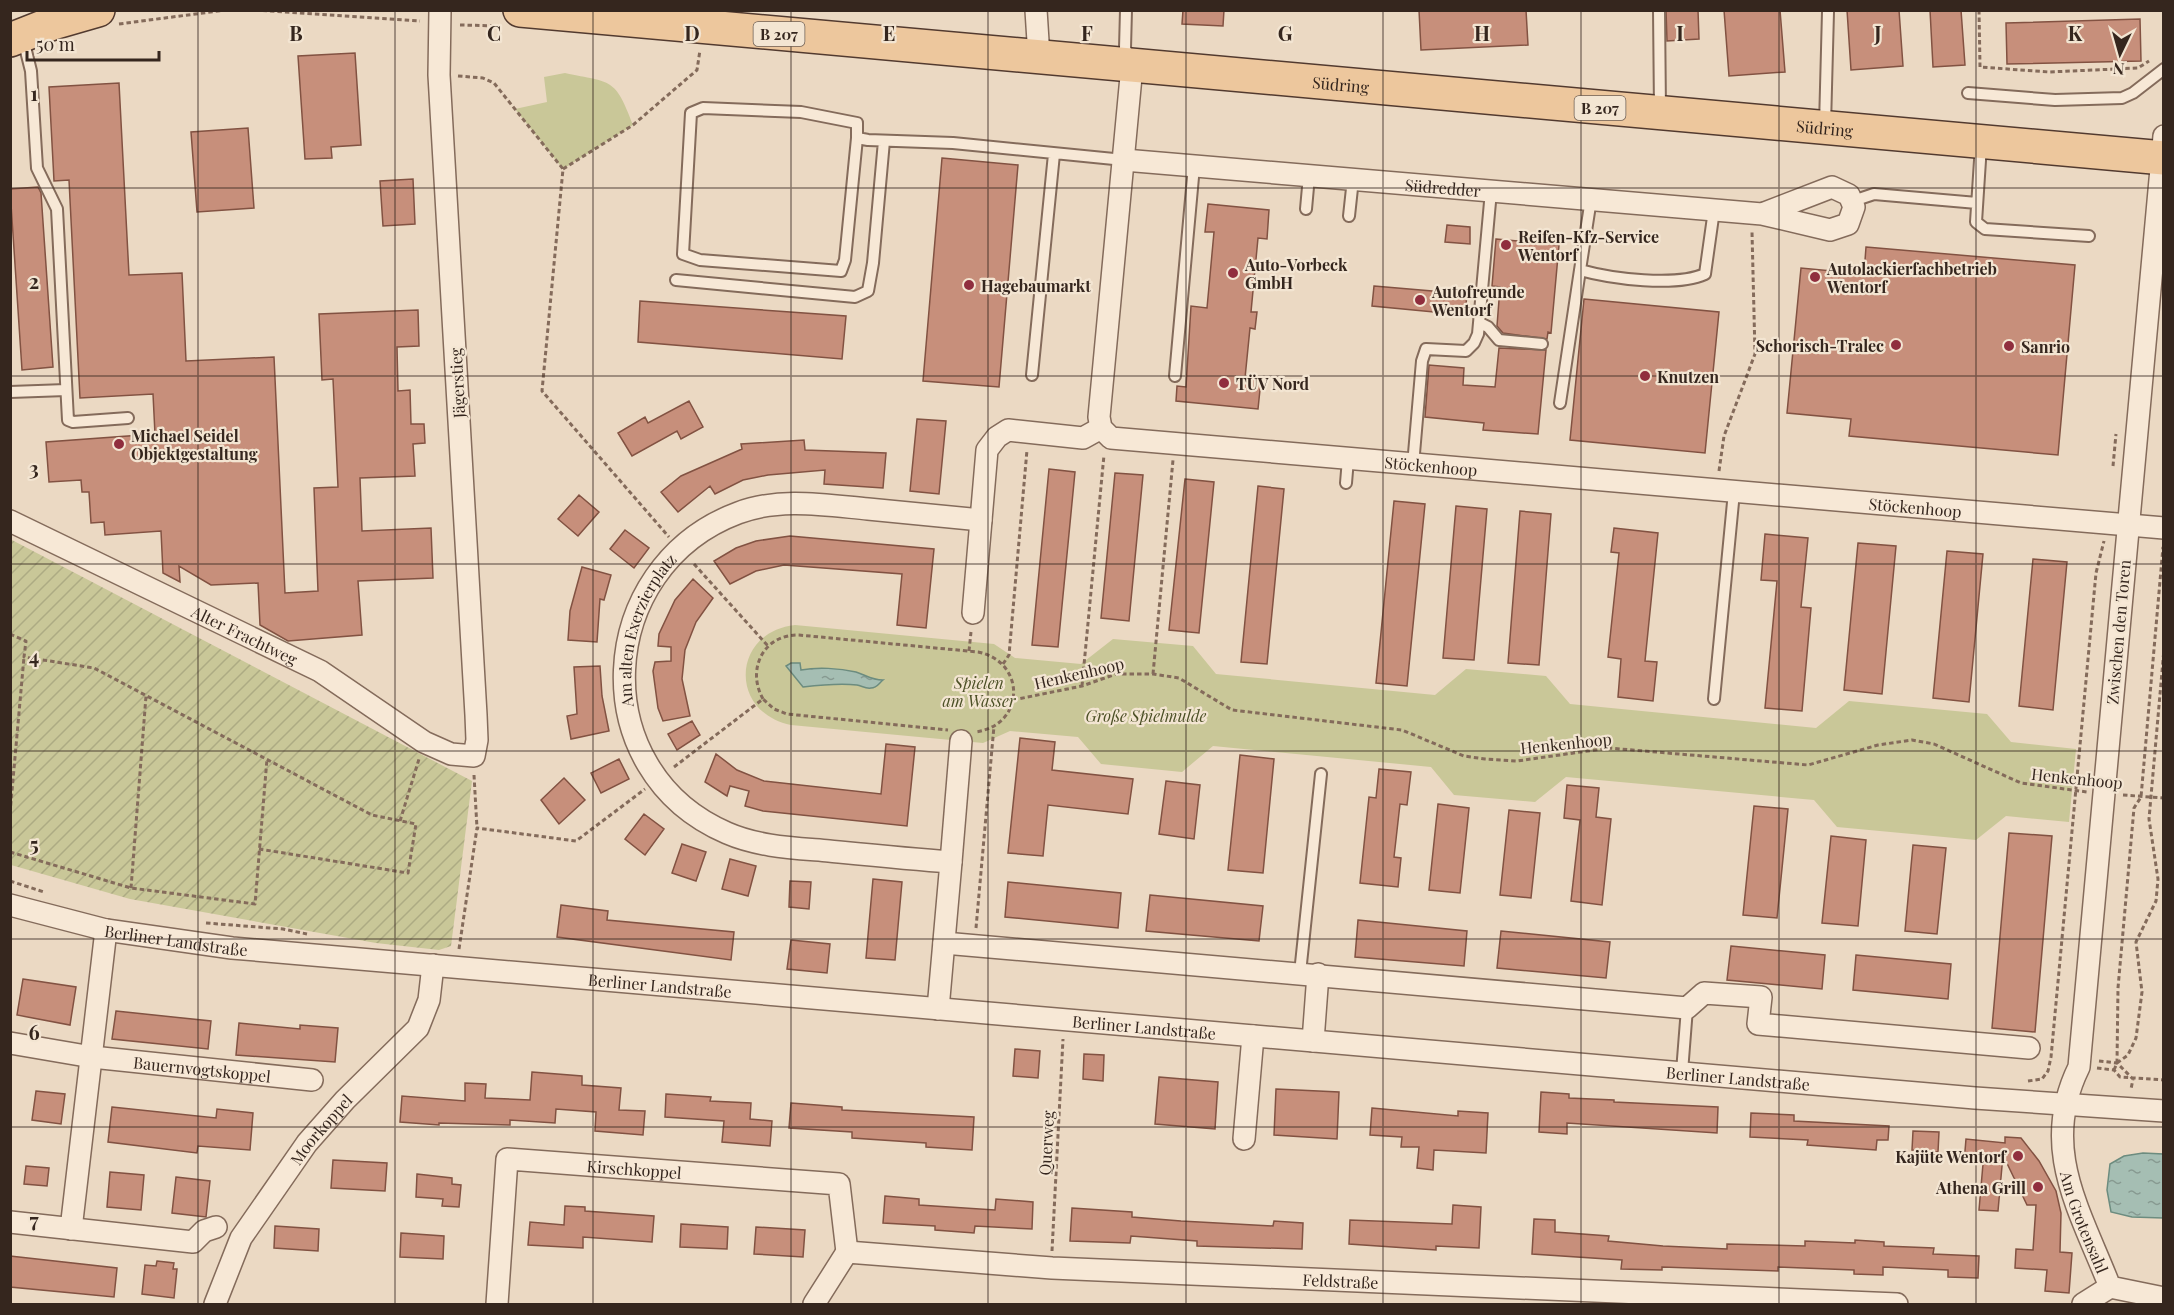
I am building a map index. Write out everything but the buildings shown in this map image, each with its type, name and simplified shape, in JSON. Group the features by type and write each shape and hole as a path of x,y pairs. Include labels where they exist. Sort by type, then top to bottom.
{"main road":[{"name":"Südring","path":"520,10 709,22 1132,66 1981,142 2163,151"},
{"path":"16,38 104,19"}],"street":[{"name":"Jägerstieg","path":"440,10 438,75 476,715 477,740 474,756"},
{"path":"1036,10 1039,57"},
{"path":"973,613 987,450 996,437 1008,430 1083,438 1106,433 1099,417 1132,66"},
{"name":"Zwischen den Toren","path":"2064,1102 2079,1067 2104,793 2118,524 2158,238 2163,151"},
{"name":"Südredder","path":"1124,160 1762,214 1834,230 1844,227 1851,219 1852,201 1843,190 1827,188 1762,214"},
{"name":"Stöckenhoop","path":"1106,433 1174,444 2163,528"},
{"name":"Am alten Exerzierplatz","path":"951,862 780,846 744,839 696,815 658,778 639,746 630,721 625,695 624,659 631,624 645,591 679,548 724,519 776,504 812,504 981,520"},
{"name":"Alter Frachtweg","path":"10,521 320,671 424,742 451,754 474,756"},
{"path":"938,1009 961,734"},
{"name":"Berliner Landstraße","path":"10,905 106,930 232,948 1975,1098 2064,1102 2163,1111"},
{"path":"70,1229 106,930"},
{"path":"944,943 1687,1008 1704,993 1761,997 1758,1024 2029,1048"},
{"name":"Moorkoppel","path":"214,1305 241,1238 307,1143 345,1100 418,1028 429,1000 433,965"},
{"path":"1310,974 1313,1041"},
{"path":"1244,1139 1253,1036"},
{"name":"Bauernvogtskoppel","path":"10,1043 92,1057 312,1080"},
{"name":"Am Grotensahl","path":"2064,1102 2062,1155 2110,1287 2163,1298"},
{"name":"Kirschkoppel","path":"497,1305 507,1159 838,1184 847,1252"},
{"path":"10,1222 193,1242 204,1231 216,1227"},
{"path":"814,1305 847,1252"},
{"name":"Feldstraße","path":"847,1252 1052,1268 1898,1305"},
{"path":"2083,1305 2110,1287"}],"lane":[{"path":"1126,10 1125,48 1132,66"},
{"path":"1659,10 1660,113"},
{"path":"1825,128 1828,12"},
{"path":"16,38 32,71 37,168 57,209 68,420 72,422 128,418"},
{"path":"1968,93 2055,100 2117,98 2133,93 2163,69"},
{"path":"703,108 801,112 857,123 857,138 845,260 841,271 700,260 683,254 691,113 703,108"},
{"path":"857,138 953,143 1124,160"},
{"path":"676,280 855,297 868,291 873,263 884,141"},
{"path":"1981,142 1976,222 1985,229 2089,236"},
{"path":"1032,375 1054,154"},
{"path":"1175,376 1194,166"},
{"path":"1306,209 1309,176"},
{"path":"1349,216 1353,179"},
{"path":"1413,465 1422,361 1426,350 1466,351 1474,343 1480,323 1491,191"},
{"path":"1852,201 1874,194 1977,203"},
{"path":"1560,403 1591,199"},
{"path":"1580,270 1612,277 1690,280 1705,274 1714,210"},
{"path":"1480,323 1499,340 1542,344"},
{"path":"10,392 66,390"},
{"path":"1346,483 1348,459"},
{"path":"1714,699 1725,491"},
{"path":"1310,974 1321,774"},
{"path":"1682,1072 1687,1008"}],"path":[{"path":"104,19 120,23 226,10"},
{"path":"1980,10 1980,67 2049,72 2138,68 2155,57"},
{"path":"563,169 633,125 697,70 709,22"},
{"path":"438,75 483,78 494,83 563,169 542,391 768,646"},
{"path":"1725,491 1724,436 1755,354 1752,225 1762,214"},
{"path":"2112,472 2116,428"},
{"path":"1003,664 1009,655 1028,432"},
{"path":"1082,686 1106,433"},
{"path":"1153,674 1174,444"},
{"path":"2019,1082 2042,1079 2048,1071 2051,1057 2096,573 2118,524"},
{"path":"2114,1070 2117,1063 2118,988 2134,808 2141,796 2163,539"},
{"path":"10,634 26,641 10,813"},
{"path":"800,635 978,652 991,656 1003,664 1012,681 1013,700 1004,717 994,726 961,734 787,714 774,708 763,699 757,686 756,671 760,657 768,646 785,636 800,635"},
{"path":"2117,1063 2128,1055 2136,1038 2142,992 2136,942 2156,901 2158,879 2149,819 2163,649"},
{"path":"24,657 93,668 372,815 416,824 408,873 259,849"},
{"name":"Henkenhoop","path":"1013,700 1082,686 1116,674 1153,674 1179,678 1232,710 1402,730 1464,756 1485,759 1517,760 1609,748 1808,765 1878,745 1912,740 1934,744 2021,783 2163,798"},
{"path":"131,888 146,696"},
{"path":"477,828 576,841 763,699"},
{"path":"975,946 994,726"},
{"path":"400,821 424,742"},
{"path":"456,967 477,828 474,756"},
{"path":"10,852 131,888 255,904 267,759"},
{"name":"Querweg","path":"1052,1268 1064,1019"},
{"path":"2117,1063 2133,1079 2163,1080"},
{"path":"2130,1109 2133,1079"}],"green space":[{"path":"565,73 602,81 610,85 621,98 633,125 563,169 515,109 547,102 544,77"},
{"path":"10,539 472,781 451,946 439,950 376,943 130,899 11,865"},
{"path":"795,625 994,644 1015,658 1081,664 1113,639 1193,646 1216,674 1435,695 1466,669 1546,676 1570,704 1816,728 1849,701 1987,714 2011,742 2076,749 2069,822 2006,816 1976,840 1837,827 1814,800 1566,777 1535,802 1454,795 1431,767 1213,746 1182,772 1101,764 1078,737 1010,731 983,743 791,725 771,717 756,705 748,689 746,673 749,656 759,642 774,631"}],"water":[{"path":"791,663 800,663 801,670 821,668 842,670 883,680 875,687 869,688 843,684 803,687 786,666"},
{"path":"2143,1153 2163,1154 2163,1218 2132,1217 2111,1212 2107,1190 2110,1164 2124,1156"}],"place":[{"name":"Reifen-Kfz-Service Wentorf","path":"1506,245"},
{"name":"Auto-Vorbeck GmbH","path":"1233,273"},
{"name":"Autolackierfachbetrieb Wentorf","path":"1815,277"},
{"name":"Hagebaumarkt","path":"969,285"},
{"name":"Autofreunde Wentorf","path":"1420,300"},
{"name":"Schorisch-Tralec","path":"1896,345"},
{"name":"Sanrio","path":"2009,346"},
{"name":"Knutzen","path":"1645,376"},
{"name":"TÜV Nord","path":"1224,383"},
{"name":"Michael Seidel Objektgestaltung","path":"119,444"},
{"name":"Kajüte Wentorf","path":"2018,1156"},
{"name":"Athena Grill","path":"2038,1187"}],"park label":[{"name":"Spielen am Wasser","path":"979,691"},
{"name":"Große Spielmulde","path":"1146,715"}]}
